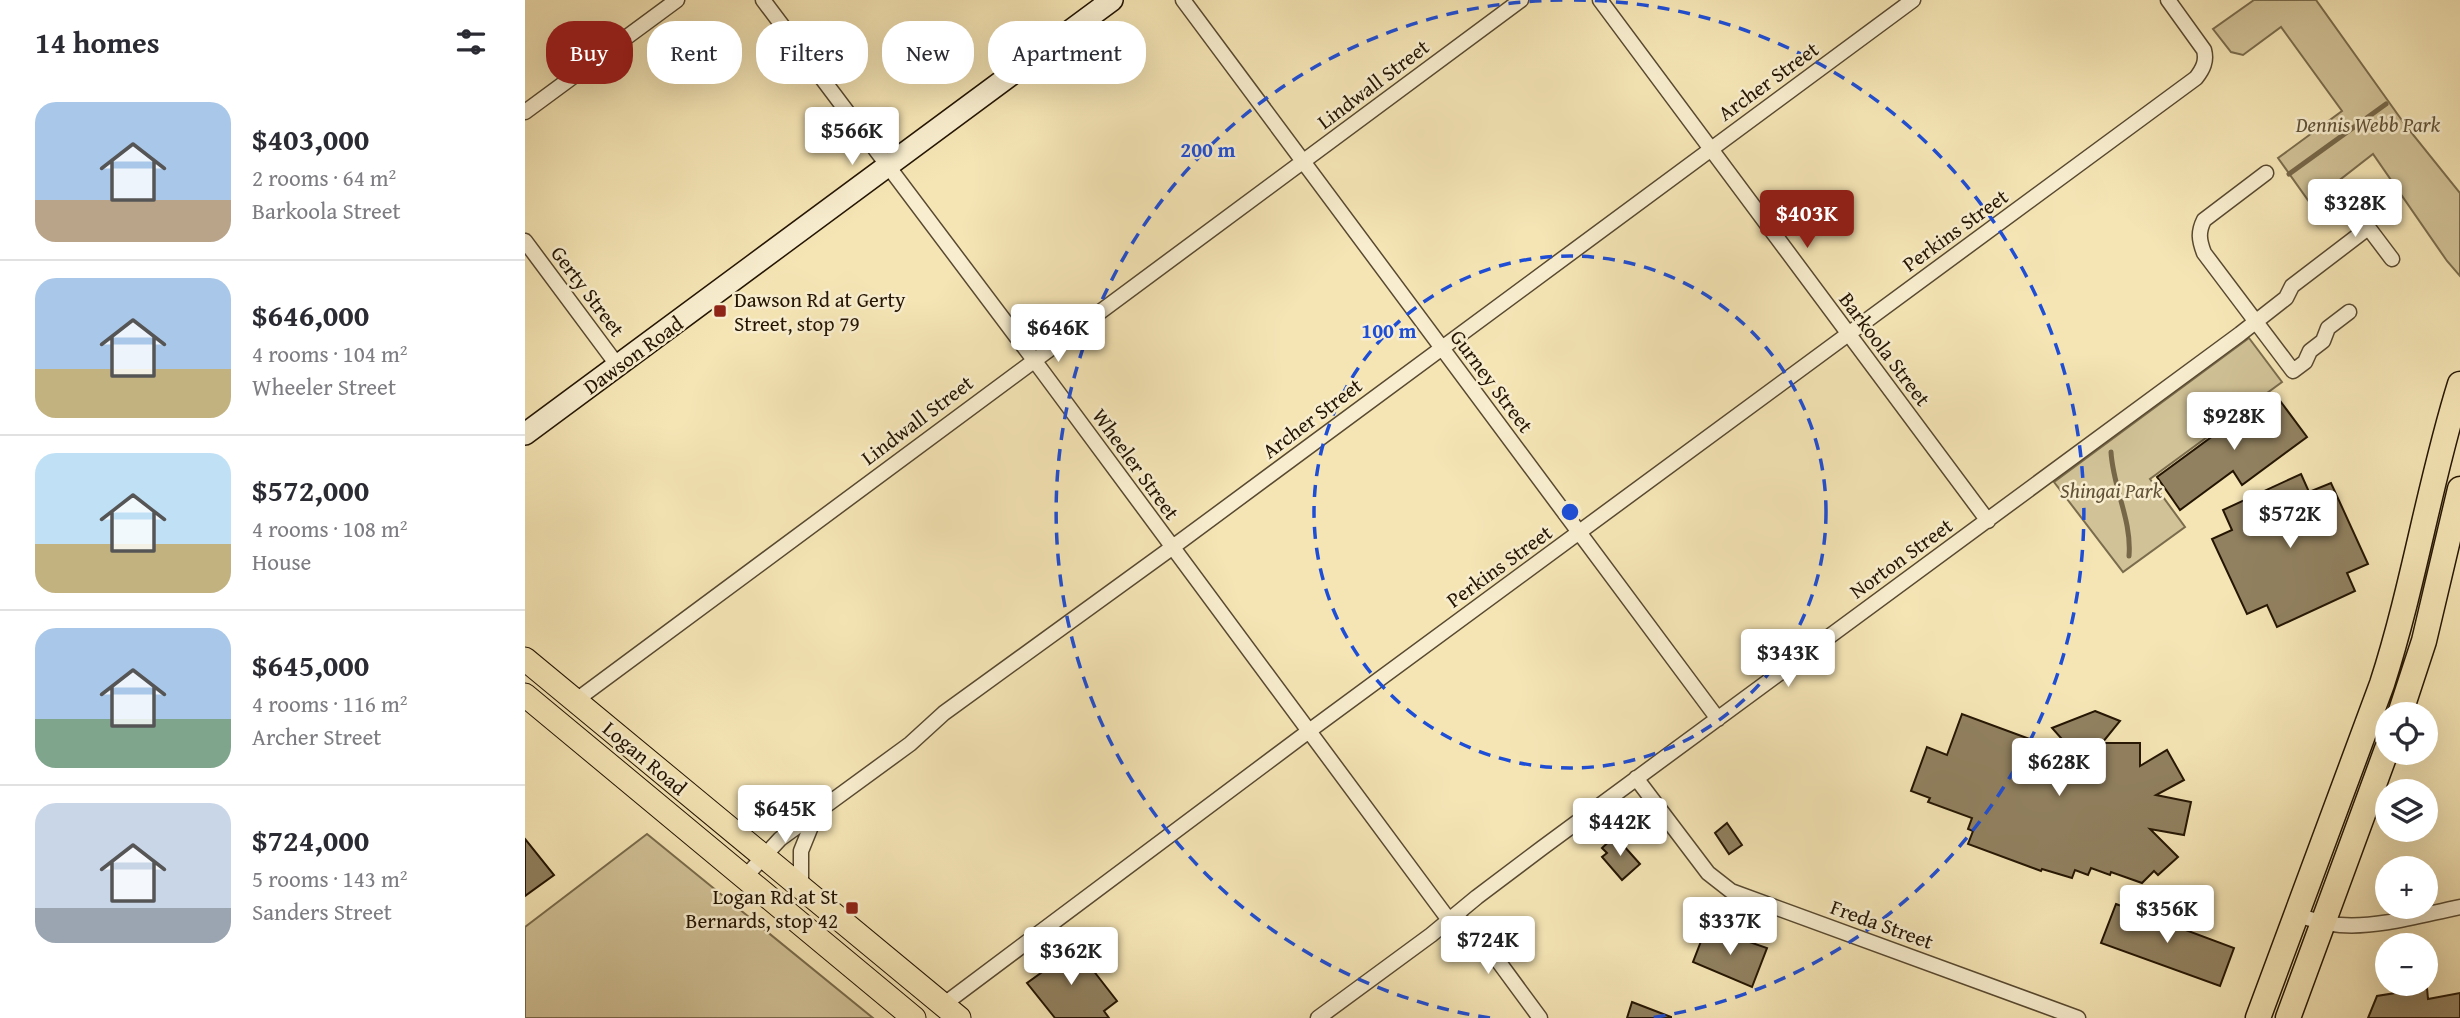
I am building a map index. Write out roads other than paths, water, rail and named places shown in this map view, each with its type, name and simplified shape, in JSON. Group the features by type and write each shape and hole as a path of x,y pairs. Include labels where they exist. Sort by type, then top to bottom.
{"highway":[{"path":"2258,1018 2396,641 2460,384"},
{"path":"2404,702 2424,641 2460,489"},
{"path":"2288,1018 2381,765"}],"main road":[{"name":"Dawson Road","path":"525,434 1112,0"},
{"name":"Logan Road","path":"525,659 951,1011"},
{"name":"Logan Road","path":"525,695 914,1018"}],"street":[{"path":"525,112 677,0"},
{"name":"Wheeler Street","path":"763,0 1309,731 1452,918 1479,935 1540,1018"},
{"name":"Gurney Street","path":"1183,0 1718,719"},
{"name":"Lindwall Street","path":"575,701 1521,0"},
{"name":"Barkoola Street","path":"1600,0 1987,521"},
{"name":"Archer Street","path":"744,878 780,839 910,744 955,706 1913,0"},
{"name":"Perkins Street","path":"951,1011 1309,731 2196,78 2204,68 2204,50 2168,0"},
{"path":"2266,173 2204,220 2199,230 2204,253 2293,371 2305,362 2310,352 2323,341 2328,328 2349,312"},
{"path":"2346,198 2392,259"},
{"name":"Norton Street","path":"1318,1018 1636,778 2240,334 2286,298 2292,286 2368,228"},
{"name":"Gerty Street","path":"525,241 618,366"},
{"name":"Freda Street","path":"1636,778 1708,873 1731,891 2078,1018"},
{"path":"801,888 801,850 816,813"},
{"path":"2297,915 2324,923 2372,924 2460,906"}],"waterway":[{"path":"2289,174 2386,104"},
{"path":"2111,452 2128,530 2129,556"}],"place":[{"name":"Dawson Rd at Gerty Street, stop 79","path":"720,311"},
{"name":"Logan Rd at St Bernards, stop 42","path":"852,908"}],"park label":[{"name":"Dennis Webb Park","path":"2368,124"},
{"name":"Shingai Park","path":"2111,490"}]}
